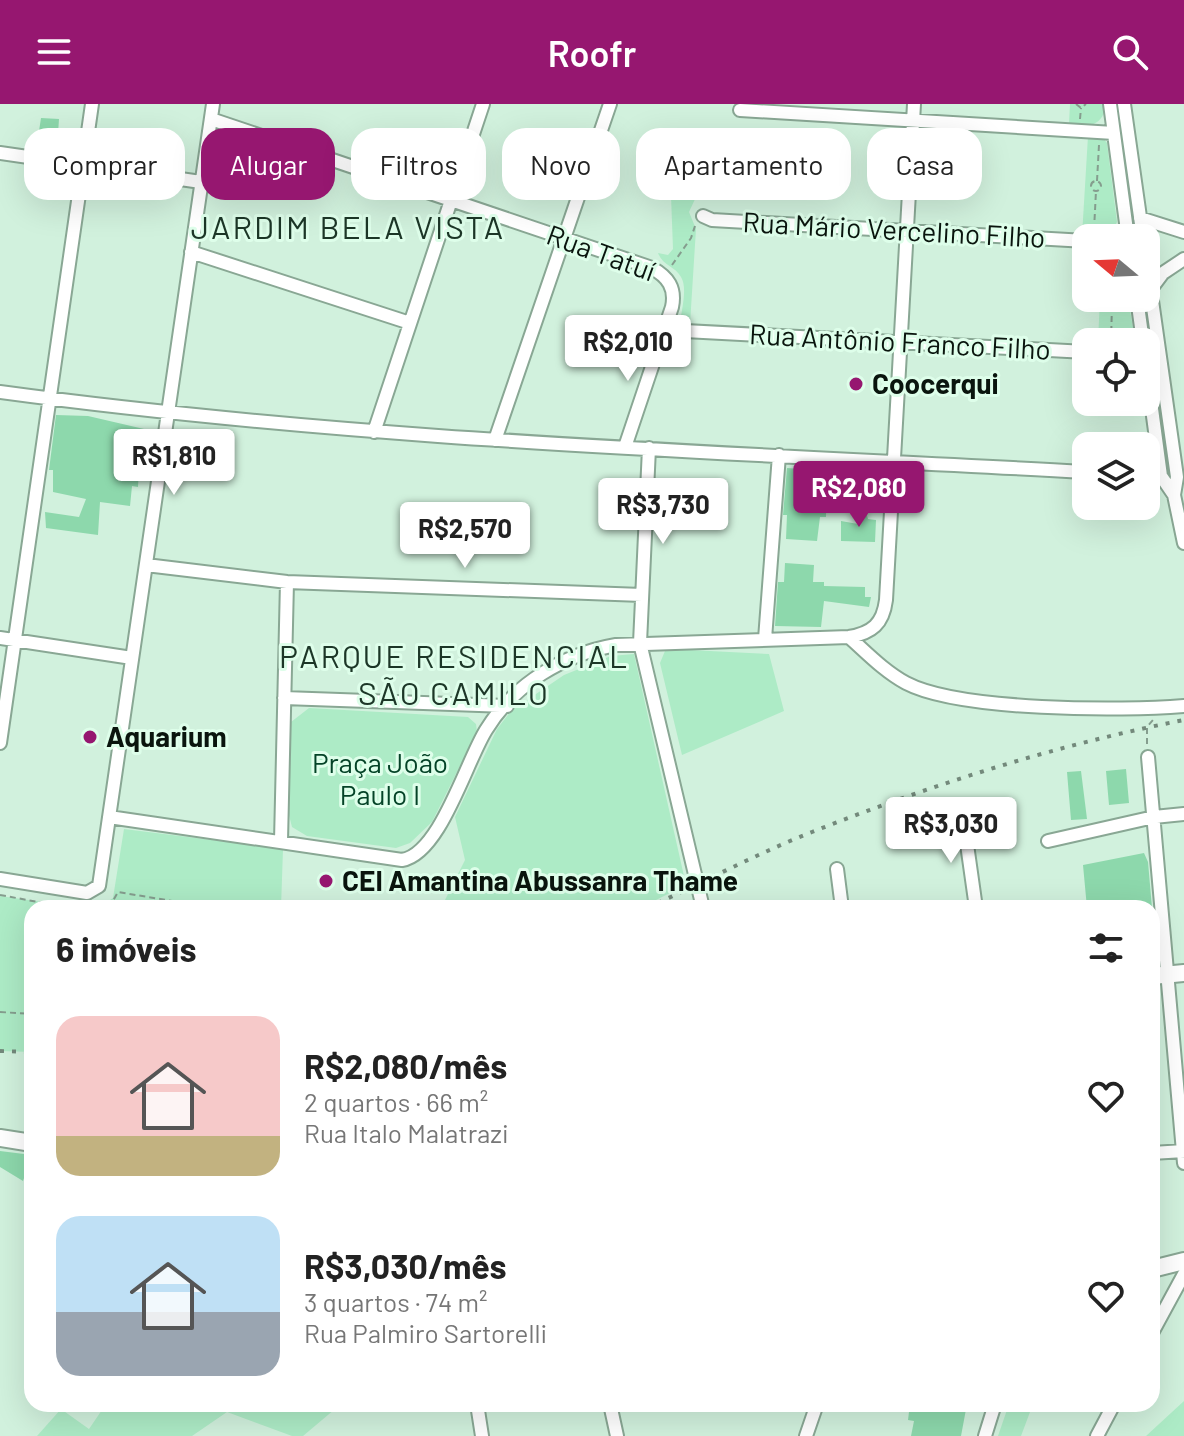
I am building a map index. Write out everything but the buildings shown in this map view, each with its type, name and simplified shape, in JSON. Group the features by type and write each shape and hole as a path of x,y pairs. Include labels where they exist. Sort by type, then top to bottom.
{"main road":[{"path":"0,1137 24,1132"},
{"path":"0,1137 24,1142"},
{"path":"1160,1267 1184,1261"}],"street":[{"path":"88,128 92,104"},
{"path":"210,128 213,104"},
{"path":"475,128 483,104"},
{"path":"495,440 610,104"},
{"path":"109,817 402,860 423,851 447,813 487,728 518,692 558,663 593,649 640,643 849,637 871,630 885,611 914,104"},
{"path":"1110,104 1126,224"},
{"path":"1124,104 1141,224"},
{"path":"740,110 1114,133"},
{"name":"Rua Tatuí","path":"211,119 351,166"},
{"path":"0,153 24,156"},
{"path":"0,879 84,893 99,886 201,182 185,180"},
{"path":"0,743 78,200"},
{"path":"374,432 451,200"},
{"name":"Rua Tatuí","path":"451,200 652,268 668,279"},
{"name":"Rua Mário Vercelino Filho","path":"703,216 712,220 1072,240"},
{"path":"1140,218 1163,228 1184,232"},
{"path":"191,252 410,323"},
{"path":"1160,277 1184,259"},
{"path":"625,447 666,330 673,299 668,279"},
{"name":"Rua Antônio Franco Filho","path":"666,330 1072,351"},
{"path":"1160,356 1181,477 1174,495"},
{"path":"0,392 167,415 374,432 1072,471"},
{"path":"1153,416 1161,476 1174,495 1184,543"},
{"path":"649,448 640,643 701,900"},
{"path":"765,639 779,455"},
{"path":"1161,476 1181,477"},
{"path":"146,565 287,582 642,595"},
{"path":"281,841 287,582"},
{"path":"849,637 884,669 908,684 955,699 1055,706 1184,706"},
{"path":"0,638 132,658"},
{"path":"284,698 507,706"},
{"path":"1148,757 1177,974 1184,1163"},
{"path":"1048,841 1154,817 1184,814"},
{"path":"963,816 975,900"},
{"path":"837,869 841,900"},
{"path":"1160,1152 1184,1151"},
{"path":"1160,1318 1184,1274"},
{"path":"478,1412 482,1436"},
{"path":"612,1412 617,1436"},
{"path":"806,1436 814,1412"},
{"path":"985,1436 992,1412"},
{"path":"1097,1436 1110,1412"}],"path":[{"path":"1076,104 1081,108 1086,104"},
{"path":"1096,191 1102,186 1097,181 1099,132"},
{"path":"1095,224 1096,191 1091,185 1097,181"},
{"path":"668,279 703,216"},
{"path":"114,900 118,892 166,900"},
{"path":"0,895 27,900"},
{"path":"0,1012 24,1014"}],"green space":[{"path":"1070,104 1103,104 1104,113 1094,124 1069,124"},
{"path":"1088,136 1103,138 1107,143 1117,222 1083,224"},
{"path":"671,200 695,200 689,212 696,229 690,324 680,324 684,294 681,277 658,253 668,255 673,249"},
{"path":"1099,312 1130,312 1133,328 1099,328"},
{"path":"665,651 769,654 784,711 682,755 660,663"},
{"path":"634,654 686,885 656,900 445,900 465,860 455,817 497,729 511,711 564,675 611,656"},
{"name":"Praça João Paulo I","path":"309,708 468,717 476,724 477,732 432,822 410,843 396,848 307,836 292,827 289,815 291,722"},
{"path":"124,829 283,849 281,900 110,900 113,898"},
{"path":"0,896 28,900 24,900 24,1052 0,1051"},
{"path":"1184,1401 1184,1436 1146,1436"},
{"path":"58,1412 65,1412 89,1429 101,1412 227,1412 192,1436 37,1436"},
{"path":"227,1412 332,1412 303,1436 292,1436"},
{"path":"1006,1412 1030,1412 1021,1436 998,1436"}],"railway":[{"path":"664,900 791,841 904,798 1042,754 1184,720"},
{"path":"0,1051 24,1052"}],"place":[{"name":"Coocerqui","path":"856,384"},
{"name":"Aquarium","path":"90,737"},
{"name":"CEI Amantina Abussanra Thame","path":"326,881"}],"district":[{"name":"JARDIM BELA VISTA","path":"348,228"},
{"name":"PARQUE RESIDENCIAL SÃO CAMILO","path":"454,676"}]}
